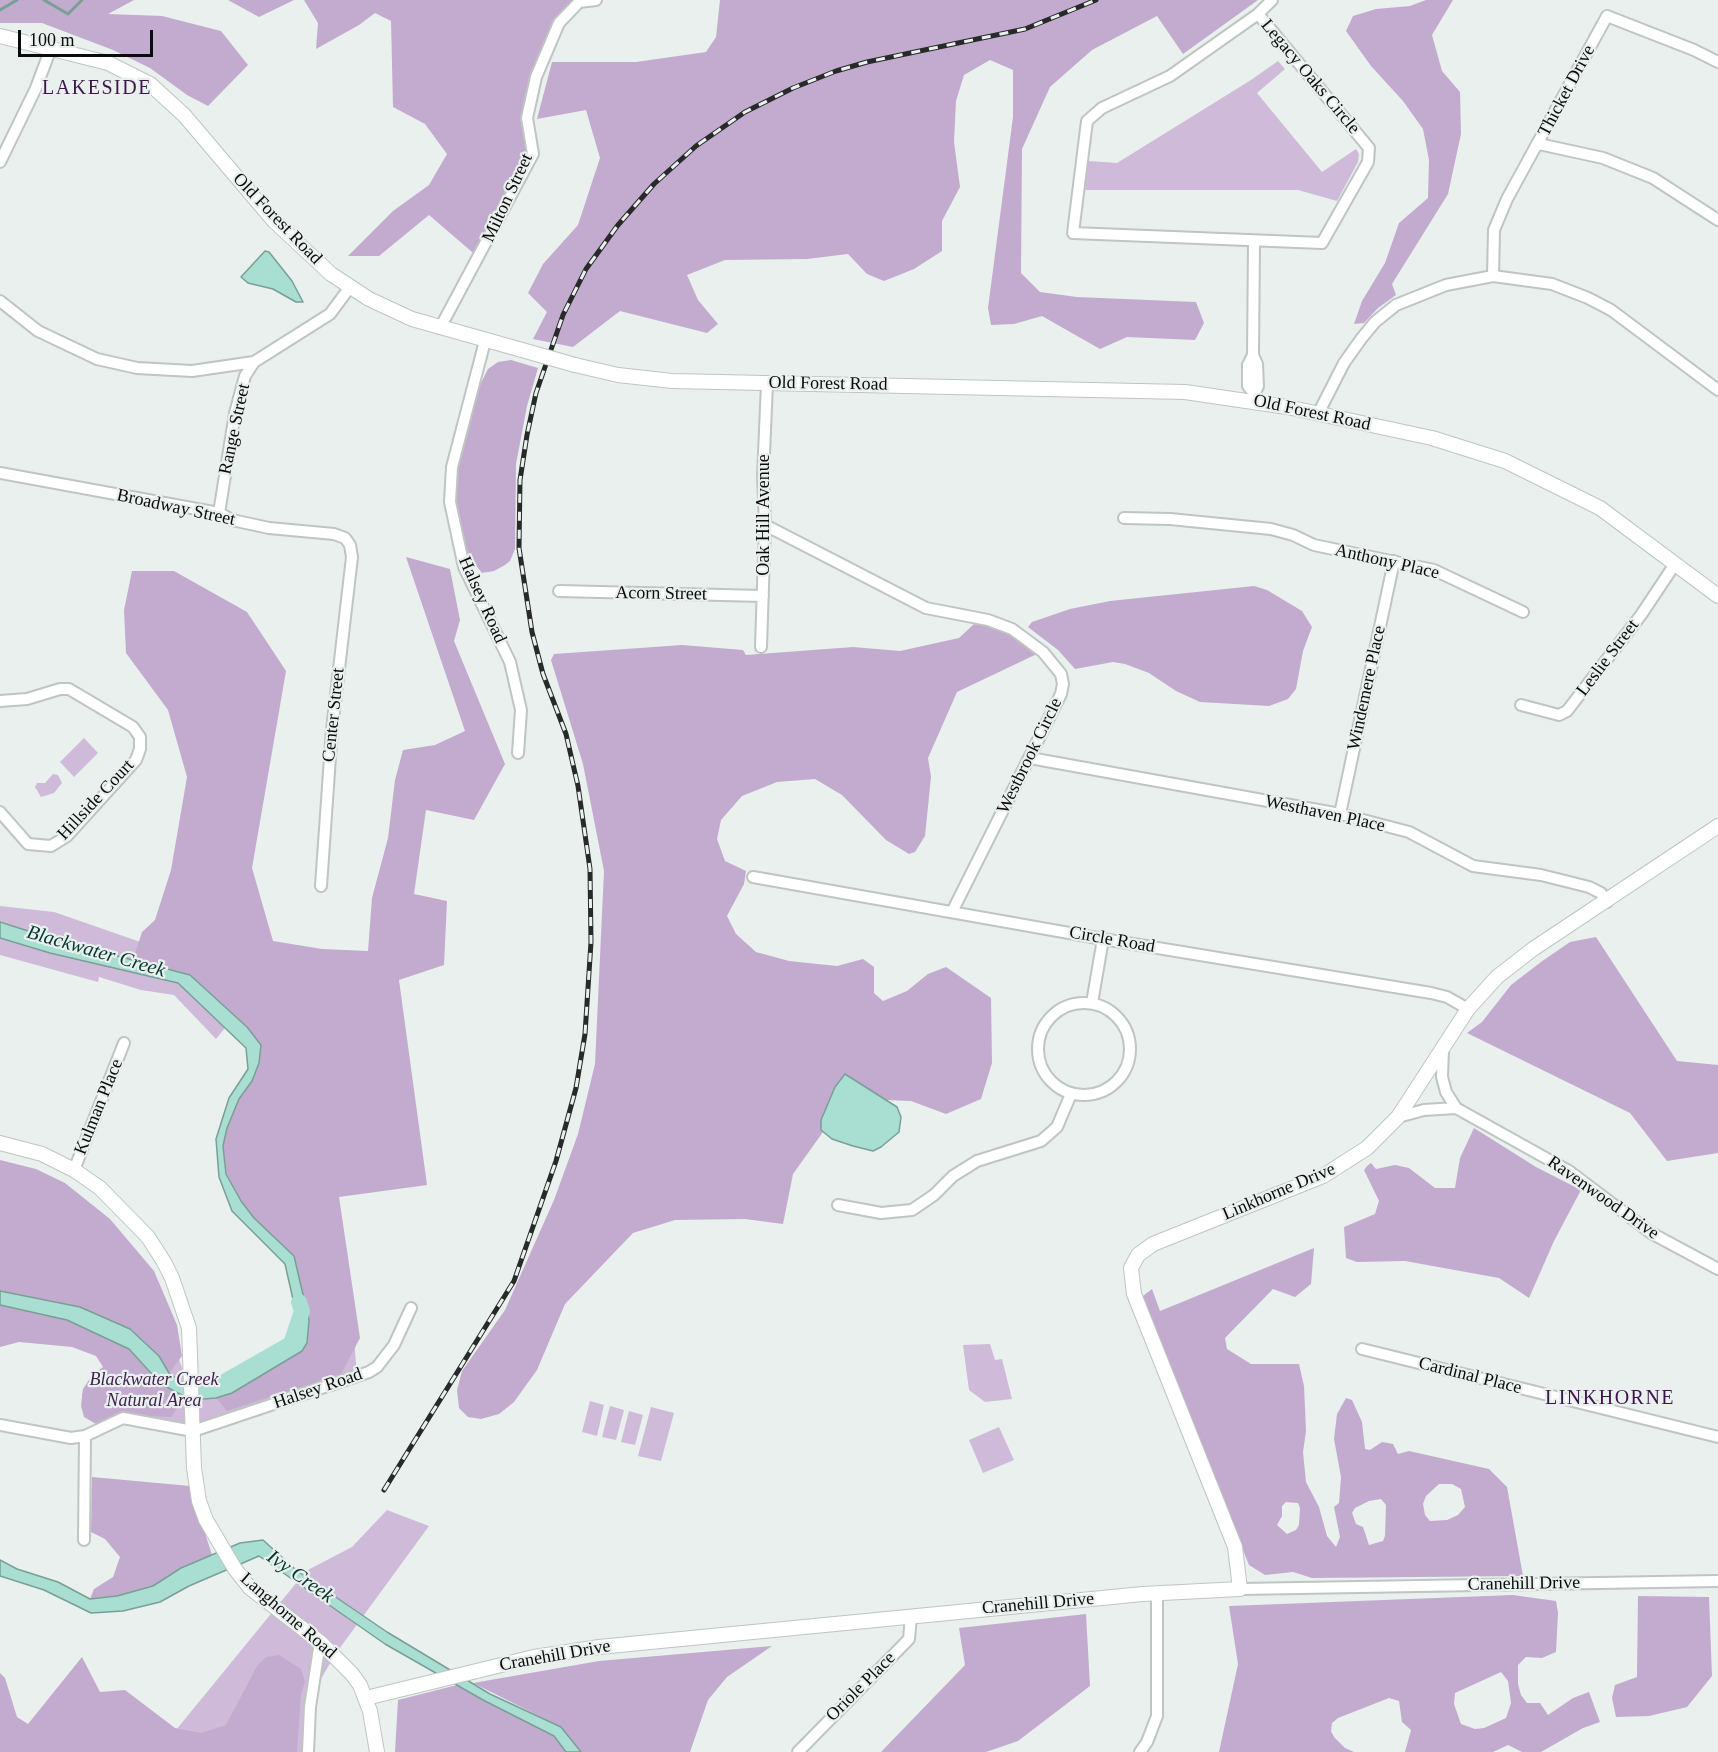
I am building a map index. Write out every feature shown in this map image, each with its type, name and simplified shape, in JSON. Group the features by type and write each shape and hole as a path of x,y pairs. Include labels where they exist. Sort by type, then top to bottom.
{"main road":[{"name":"Old Forest Road","path":"0,36 108,63 150,84 184,115 294,242 350,287 391,310 440,328 575,365 635,378 767,384 1185,392 1253,396 1318,414 1451,443 1505,461 1600,508 1718,596"},
{"name":"Linkhorne Drive","path":"1240,1589 1234,1547 1134,1294 1131,1268 1138,1255 1153,1244 1323,1176 1366,1148 1398,1117 1468,1009 1511,965 1718,826"},
{"name":"Langhorne Road","path":"0,1143 42,1154 74,1170 126,1212 148,1237 164,1262 172,1278 189,1328 194,1468 199,1501 216,1539 235,1569 270,1605 320,1642 352,1674 366,1698 377,1752"},
{"name":"Cranehill Drive","path":"366,1698 534,1657 599,1647 1157,1593 1240,1589"}],"street":[{"path":"580,1 596,0"},
{"path":"1258,14 1272,0"},
{"name":"Milton Street","path":"440,328 533,154 527,118 536,77 559,23 580,1"},
{"name":"Legacy Oaks Circle","path":"1258,14 1369,148 1368,162 1322,243 1073,233 1087,121 1102,108 1170,76 1258,14"},
{"name":"Thicket Drive","path":"1493,276 1494,230 1507,199 1607,16 1695,50 1718,62"},
{"path":"0,162 36,88 51,48"},
{"path":"1539,144 1603,158 1653,178 1718,220"},
{"path":"1253,396 1248,386 1248,365 1253,355 1254,242"},
{"path":"1318,414 1344,363 1361,339 1375,322 1396,305 1446,285 1493,276 1544,283 1588,298 1611,310 1718,390"},
{"name":"Range Street","path":"219,513 235,413 245,376 254,362 330,314 350,287"},
{"path":"0,301 38,331 97,359 137,368 192,371 254,362"},
{"name":"Halsey Road","path":"485,341 452,466 450,502 464,567 510,662 521,710 518,753"},
{"name":"Oak Hill Avenue","path":"761,647 765,525 763,476 767,384"},
{"name":"Broadway Street","path":"0,473 219,513 232,520 269,528 334,534 345,538 350,544"},
{"name":"Anthony Place","path":"1124,518 1170,519 1271,529 1314,544 1434,570 1523,612"},
{"name":"Westbrook Circle","path":"765,525 926,608 1004,626 1043,652 1057,667 1063,684 1030,758 952,912"},
{"name":"Center Street","path":"321,886 332,729 352,557 350,544"},
{"name":"Windemere Place","path":"1340,814 1395,561"},
{"name":"Leslie Street","path":"1521,705 1559,715 1567,711 1641,615 1675,564"},
{"name":"Acorn Street","path":"559,591 763,596"},
{"name":"Hillside Court","path":"0,701 27,699 60,689 69,689 133,727 140,736 140,749 136,760 67,836 51,846 28,844 0,812"},
{"name":"Westhaven Place","path":"1030,758 1340,814 1409,832 1473,866 1541,875 1589,887 1602,893 1607,902"},
{"name":"Circle Road","path":"753,877 1103,939 1431,993 1447,997 1468,1009"},
{"path":"1092,1004 1103,939"},
{"path":"1077,1003 1104,1007 1123,1025 1128,1037 1128,1063 1118,1079 1102,1091 1090,1095 1071,1094 1059,1087 1045,1071 1038,1057 1038,1042 1042,1028 1051,1016 1077,1003"},
{"name":"Kulman Place","path":"74,1170 124,1043"},
{"path":"1398,1117 1424,1110 1456,1108 1446,1092 1443,1077 1443,1050"},
{"path":"838,1205 881,1213 912,1210 934,1196 953,1176 977,1161 1041,1141 1057,1127 1071,1094"},
{"name":"Ravenwood Drive","path":"1456,1108 1569,1171 1651,1233 1718,1269"},
{"name":"Halsey Road","path":"193,1427 369,1372 377,1367 394,1345 411,1308"},
{"name":"Cardinal Place","path":"1362,1348 1718,1437"},
{"path":"0,1425 71,1437 85,1436 123,1418 193,1427"},
{"path":"84,1540 85,1436"},
{"name":"Cranehill Drive","path":"1240,1589 1718,1581"},
{"path":"1140,1752 1150,1736 1157,1716 1157,1593"},
{"name":"Oriole Place","path":"798,1752 909,1639 911,1616"},
{"path":"308,1752 310,1707 320,1642"}],"green space":[{"path":"0,0 134,0 108,14 162,16 221,31 248,65 208,106 187,95 150,68 113,50 42,23 0,23"},
{"path":"228,0 294,0 259,17"},
{"path":"304,0 581,0 559,23 527,118 533,154 479,258 429,215 379,256 348,256 393,211 429,185 447,154 425,124 393,107 391,21 375,13 359,25 316,49 318,23"},
{"path":"720,0 1258,0 1183,54 1157,16 1092,50 1050,87 1022,149 1021,273 1040,292 1077,297 1196,302 1204,323 1195,340 1127,337 1100,349 1042,316 1014,324 991,325 988,308 1013,117 1013,70 990,60 964,75 956,101 954,142 960,187 942,221 942,251 914,269 884,281 867,274 848,254 807,259 725,260 687,275 698,300 718,324 707,333 620,311 573,347 533,339 547,312 528,293 543,264 578,225 600,158 586,110 537,119 552,62 636,62 706,52 716,37"},
{"path":"1426,0 1453,0 1432,35 1442,71 1460,92 1461,134 1448,194 1392,284 1396,295 1378,308 1364,323 1354,324 1362,301 1385,263 1399,223 1428,198 1429,160 1423,129 1403,101 1371,66 1346,31 1353,16 1376,9 1410,6"},
{"path":"1278,61 1285,69 1257,93 1322,172 1356,149 1359,154 1358,162 1337,201 1298,190 1083,190 1088,161 1117,163"},
{"path":"511,360 538,368 527,406 516,464 515,549 510,561 505,565 494,571 482,573 470,558 453,515 457,457 479,387 488,369 498,362"},
{"path":"406,557 450,569 460,620 454,641 505,764 474,820 426,810 414,894 447,901 444,965 399,980 427,1185 339,1197 360,1338 341,1374 227,1411 216,1398 232,1393 302,1351 307,1343 309,1320 294,1256 254,1218 241,1201 227,1174 223,1146 227,1128 239,1099 244,1094 261,1045 246,1027 190,975 133,960 142,932 155,920 171,870 187,777 168,710 126,653 124,610 132,571 174,571 247,612 286,671 252,868 273,941 322,949 368,951 372,898 388,838 395,780 403,750 435,745 465,731"},
{"path":"1254,586 1267,590 1302,611 1312,627 1303,651 1296,689 1288,699 1269,706 1200,702 1176,691 1149,673 1125,664 1113,662 1075,669 1058,650 1028,627 1032,622 1070,609 1110,601"},
{"path":"974,624 1007,630 1039,653 957,692 928,758 931,777 925,836 915,852 909,854 886,840 842,795 815,779 777,782 742,796 721,820 717,839 725,861 746,871 744,884 727,916 736,934 756,952 789,961 837,966 863,959 874,967 874,993 883,1001 907,991 928,974 946,967 991,998 992,1063 981,1099 946,1114 911,1101 886,1100 845,1074 836,1085 821,1120 823,1132 793,1174 783,1224 745,1219 675,1220 633,1233 565,1304 537,1370 514,1402 499,1414 481,1419 468,1417 459,1408 457,1390 462,1371 505,1310 554,1200 578,1134 595,1064 604,871 583,764 551,660 554,654 682,645 743,650 746,655 853,647 900,651 959,638"},
{"path":"84,738 98,753 74,777 60,762"},
{"path":"53,774 58,775 62,783 54,793 41,797 35,787 37,783 45,783"},
{"name":"Blackwater Creek Natural Area","path":"0,906 54,912 178,955 240,991 353,1326 357,1376 193,1431 123,1418 101,1422 95,1420 82,1406 82,1394 93,1383 136,1363 0,1305 0,1274 176,1352 185,1375 207,1385 232,1378 291,1344 299,1321 285,1264 232,1211 219,1177 216,1139 229,1098 248,1069 246,1048 225,1028 216,1039 174,995 141,990 99,977 98,982 0,955"},
{"path":"1596,937 1677,1061 1718,1065 1718,1153 1667,1161 1630,1113 1467,1033 1482,1022 1511,985 1541,962 1570,942"},
{"path":"1474,1128 1536,1167 1581,1190 1554,1241 1529,1298 1499,1278 1405,1261 1357,1262 1346,1258 1344,1227 1375,1214 1379,1201 1364,1170 1367,1166 1371,1163 1376,1169 1395,1165 1409,1168 1435,1188 1455,1188 1460,1158"},
{"path":"0,1160 36,1169 65,1183 110,1219 154,1271 177,1325 182,1356 169,1373 159,1356 130,1329 80,1307 0,1291"},
{"path":"1314,1248 1311,1284 1295,1297 1273,1289 1225,1338 1227,1349 1251,1364 1299,1364 1304,1386 1306,1431 1303,1452 1306,1482 1319,1507 1327,1536 1336,1547 1340,1537 1334,1507 1339,1503 1341,1477 1334,1439 1337,1414 1346,1398 1352,1400 1362,1422 1365,1449 1370,1450 1382,1442 1393,1444 1398,1454 1409,1451 1489,1469 1507,1487 1523,1576 1312,1578 1293,1572 1265,1575 1249,1565 1142,1301 1143,1296 1152,1289 1160,1311","holes":["1439,1484 1452,1484 1461,1489 1465,1507 1458,1515 1447,1520 1430,1521 1425,1515 1423,1504 1426,1496","1381,1499 1386,1505 1383,1541 1369,1545 1363,1527 1356,1524 1352,1513 1355,1508 1369,1501","1286,1502 1298,1503 1300,1508 1299,1525 1296,1530 1287,1534 1277,1525 1282,1516 1282,1506"]},
{"path":"0,1305 67,1320 129,1349 161,1384 185,1397 171,1417 124,1415 96,1424 84,1417 81,1406 83,1389 92,1375 103,1367 96,1356 72,1347 19,1342 0,1347"},
{"path":"990,1344 995,1360 1002,1359 1012,1399 985,1402 969,1390 963,1345"},
{"path":"590,1401 604,1405 597,1436 582,1432"},
{"path":"610,1406 624,1410 616,1440 602,1437"},
{"path":"651,1407 674,1413 661,1461 638,1456"},
{"path":"629,1411 643,1415 635,1445 621,1442"},
{"path":"999,1427 1014,1460 983,1473 969,1440"},
{"path":"92,1477 190,1486 212,1555 181,1568 153,1586 117,1596 90,1599 94,1589 113,1577 120,1557 105,1539 91,1532"},
{"path":"387,1510 429,1526 334,1656 312,1695 308,1752 158,1752 306,1571 352,1547"},
{"path":"1513,1595 1556,1601 1558,1613 1556,1652 1542,1658 1526,1657 1518,1665 1518,1684 1521,1695 1527,1703 1540,1703 1548,1715 1573,1698 1589,1692 1600,1722 1583,1728 1541,1752 1522,1752 1508,1745 1493,1752 1405,1752 1411,1730 1402,1722 1399,1701 1389,1698 1338,1718 1332,1723 1331,1731 1334,1737 1345,1748 1354,1752 1219,1752 1238,1664 1229,1606","holes":["1501,1672 1508,1681 1511,1703 1506,1718 1484,1728 1475,1729 1461,1724 1454,1704 1455,1693"]},
{"path":"1638,1596 1709,1597 1712,1676 1687,1707 1649,1716 1616,1717 1612,1698 1615,1685 1637,1677"},
{"path":"1086,1614 1090,1686 1018,1741 986,1752 881,1752 965,1665 959,1628"},
{"path":"772,1646 727,1677 708,1700 690,1752 581,1752 561,1727 473,1683 599,1661"},
{"path":"279,1655 301,1669 305,1682 301,1694 297,1752 0,1752 0,1673 5,1678 17,1717 28,1724 82,1657 100,1692 125,1690 175,1728 201,1733 226,1725 257,1666 266,1657"},
{"path":"457,1685 554,1736 566,1752 395,1752 398,1700"}],"water":[{"path":"265,251 269,252 292,281 303,302 296,302 273,289 248,283 241,277"},
{"path":"0,922 53,939 190,975 247,1027 261,1045 259,1063 252,1081 239,1099 227,1128 223,1146 226,1174 241,1201 254,1218 294,1256 309,1320 307,1343 302,1351 232,1393 216,1398 191,1400 161,1384 129,1349 67,1320 0,1305 0,1291 80,1307 130,1329 159,1356 169,1373 190,1388 227,1380 254,1370 295,1343 299,1326 285,1264 232,1211 219,1177 216,1139 229,1098 248,1069 246,1048 178,983 50,953 0,938"},
{"path":"845,1074 897,1107 901,1117 899,1132 873,1151 832,1139 821,1130 821,1120 835,1087"},
{"name":"Ivy Creek","path":"263,1540 296,1570 387,1632 490,1694 561,1727 581,1752 566,1752 554,1736 483,1700 385,1644 259,1556 189,1586 160,1602 123,1611 91,1613 44,1590 0,1576 0,1560 17,1569 58,1582 90,1599 117,1596 153,1586 181,1568 240,1543"}],"waterway":[{"path":"0,10 17,0"},
{"path":"44,0 68,14 82,0"},
{"name":"Blackwater Creek","path":"219,1385 291,1344 302,1311 299,1302"}],"railway":[{"path":"384,1490 514,1281 556,1161 576,1088 585,1034 591,942 590,869 578,786 566,734 543,674 532,632 519,548 520,480 527,435 536,393 563,315 586,269 618,225 654,184 696,146 745,112 793,88 836,71 867,62 1025,29 1096,0"}],"district":[{"name":"LAKESIDE","path":"97,89"},
{"name":"LINKHORNE","path":"1610,1399"}]}
